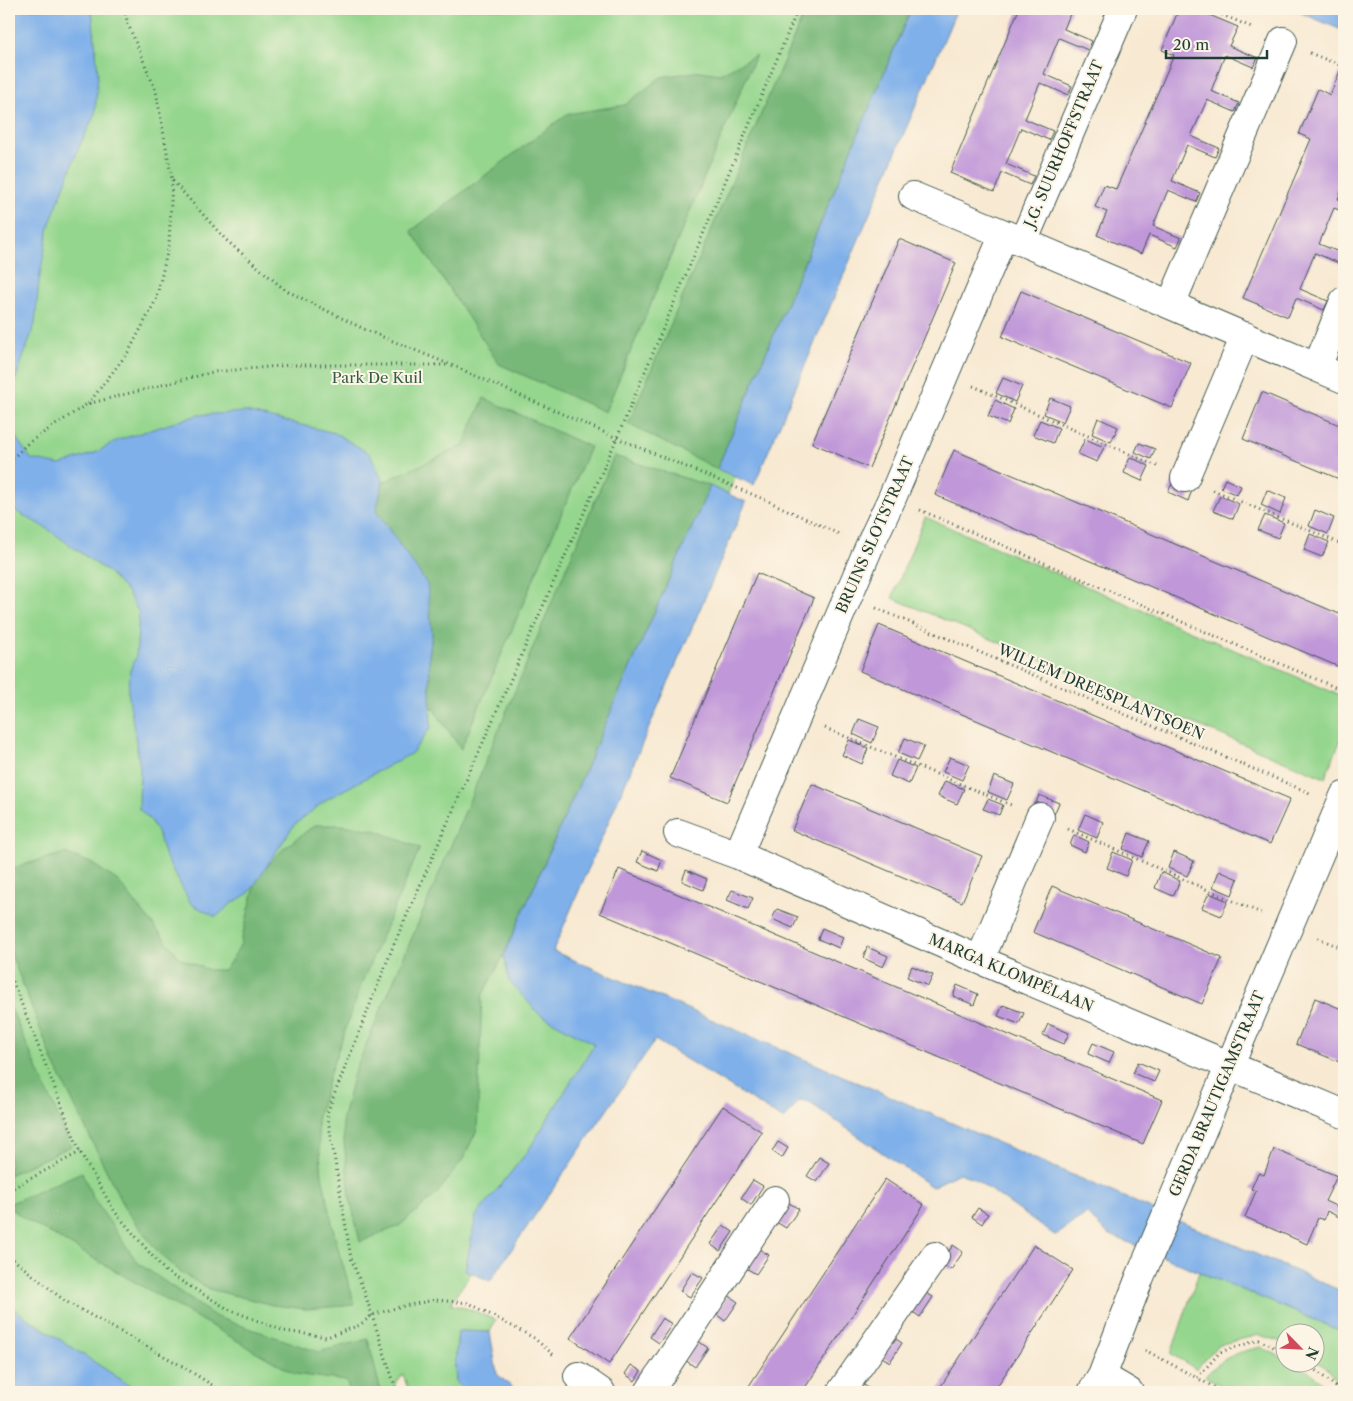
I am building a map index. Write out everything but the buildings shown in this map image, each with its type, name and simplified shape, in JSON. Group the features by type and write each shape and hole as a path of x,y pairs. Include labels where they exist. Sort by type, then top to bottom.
{"street":[{"name":"J.G. SUURHOFFSTRAAT","path":"1123,9 1023,242 1344,379"},
{"path":"1172,304 1283,41"},
{"path":"914,196 1023,242"},
{"name":"BRUINS SLOTSTRAAT","path":"738,855 1004,234 1023,242"},
{"path":"1316,367 1344,301"},
{"path":"1184,478 1245,336"},
{"name":"GERDA BRAUTIGAMSTRAAT","path":"1097,1384 1229,1065 1342,801"},
{"path":"980,960 1040,817"},
{"name":"MARGA KLOMPÉLAAN","path":"678,833 738,855 1344,1114"},
{"path":"649,1392 775,1200"},
{"path":"841,1392 936,1256"},
{"path":"578,1376 601,1392"},
{"path":"1097,1384 1129,1392"}],"path":[{"path":"9,462 28,443 87,404 129,351 156,300 169,244 172,180 156,91 128,24 124,9"},
{"path":"397,1392 365,1294 351,1258 327,1112 392,949 617,438 798,9"},
{"path":"172,180 226,240 285,290 366,330 768,501 869,548"},
{"path":"87,404 213,372 291,365 452,365"},
{"path":"945,374 1344,545"},
{"path":"892,498 1344,691"},
{"name":"WILLEM DREESPLANTSOEN","path":"848,596 1342,801"},
{"path":"797,716 1040,817 1344,949"},
{"path":"9,972 80,1152 115,1212 166,1272 228,1308 284,1331 327,1337 360,1325 372,1315 435,1300 469,1303 534,1338 578,1376"},
{"path":"9,1190 80,1152"},
{"path":"9,1256 65,1301 182,1366 223,1392"},
{"path":"1118,1334 1223,1392"},
{"path":"1197,1378 1220,1352 1259,1340 1276,1348"},
{"path":"1320,1374 1342,1392"}],"green space":[{"name":"Park De Kuil","path":"9,9 937,9 526,962 630,1041 450,1304 469,1309 496,1320 490,1332 458,1331 455,1366 456,1383 470,1392 409,1392 403,1374 390,1392 57,1392 9,1351"},
{"path":"806,9 911,9 717,469 628,424"},
{"path":"756,55 605,412 499,364 411,231 567,114 625,105 661,77 701,71 720,74"},
{"path":"484,398 590,447 461,749 430,704 429,656 432,633 376,511 383,482 463,446"},
{"path":"614,456 710,486 504,955 482,996 477,1130 463,1159 437,1194 399,1226 360,1242 350,1198 342,1122 354,1073"},
{"path":"925,517 1344,697 1344,732 1325,778 892,598"},
{"path":"315,825 341,825 375,830 420,848 363,980 331,1070 317,1120 322,1175 336,1242 355,1305 306,1309 273,1305 209,1289 182,1273 159,1253 125,1209 52,1059 9,949 9,869 65,853 91,863 118,881 180,958 209,970 225,970 240,946 257,877 283,849"},
{"path":"9,1004 71,1146 9,1175"},
{"path":"82,1172 93,1198 138,1263 216,1317 319,1352 368,1339 381,1392 350,1392 346,1381 295,1374 25,1219 9,1207 9,1204"},
{"path":"1199,1272 1325,1324 1276,1324 1276,1340 1259,1335 1218,1345 1196,1369 1171,1354"},
{"path":"1326,1325 1344,1332 1344,1389 1326,1368"},
{"path":"1261,1347 1276,1354 1276,1374 1312,1374 1330,1392 1232,1392 1205,1376 1218,1364 1244,1351"}],"water":[{"path":"9,9 92,9 98,73 95,114 79,147 49,226 39,281 35,324 9,398"},
{"path":"911,9 957,9 754,485 717,469"},
{"path":"1292,9 1344,9 1344,31"},
{"path":"9,405 12,432 31,459 60,465 95,453 118,440 198,415 246,412 335,433 370,454 383,482 376,511 427,584 432,633 429,656 431,727 412,753 327,799 294,825 249,893 231,904 216,917 191,904 164,854 159,836 151,821 139,809 140,768 128,691 130,670 136,657 139,613 127,592 108,572 49,530 9,507"},
{"path":"710,486 746,502 553,951 1344,1292 1344,1332 1108,1234 1087,1214 1056,1236 973,1178 959,1173 932,1187 810,1103 799,1101 784,1120 655,1040 490,1281 465,1270 476,1216 528,1151 594,1044 539,1014 509,981 504,955"},
{"path":"9,1306 140,1392 9,1392"},
{"path":"458,1331 490,1332 497,1374 514,1389 521,1392 470,1392 456,1383 455,1366"}]}
